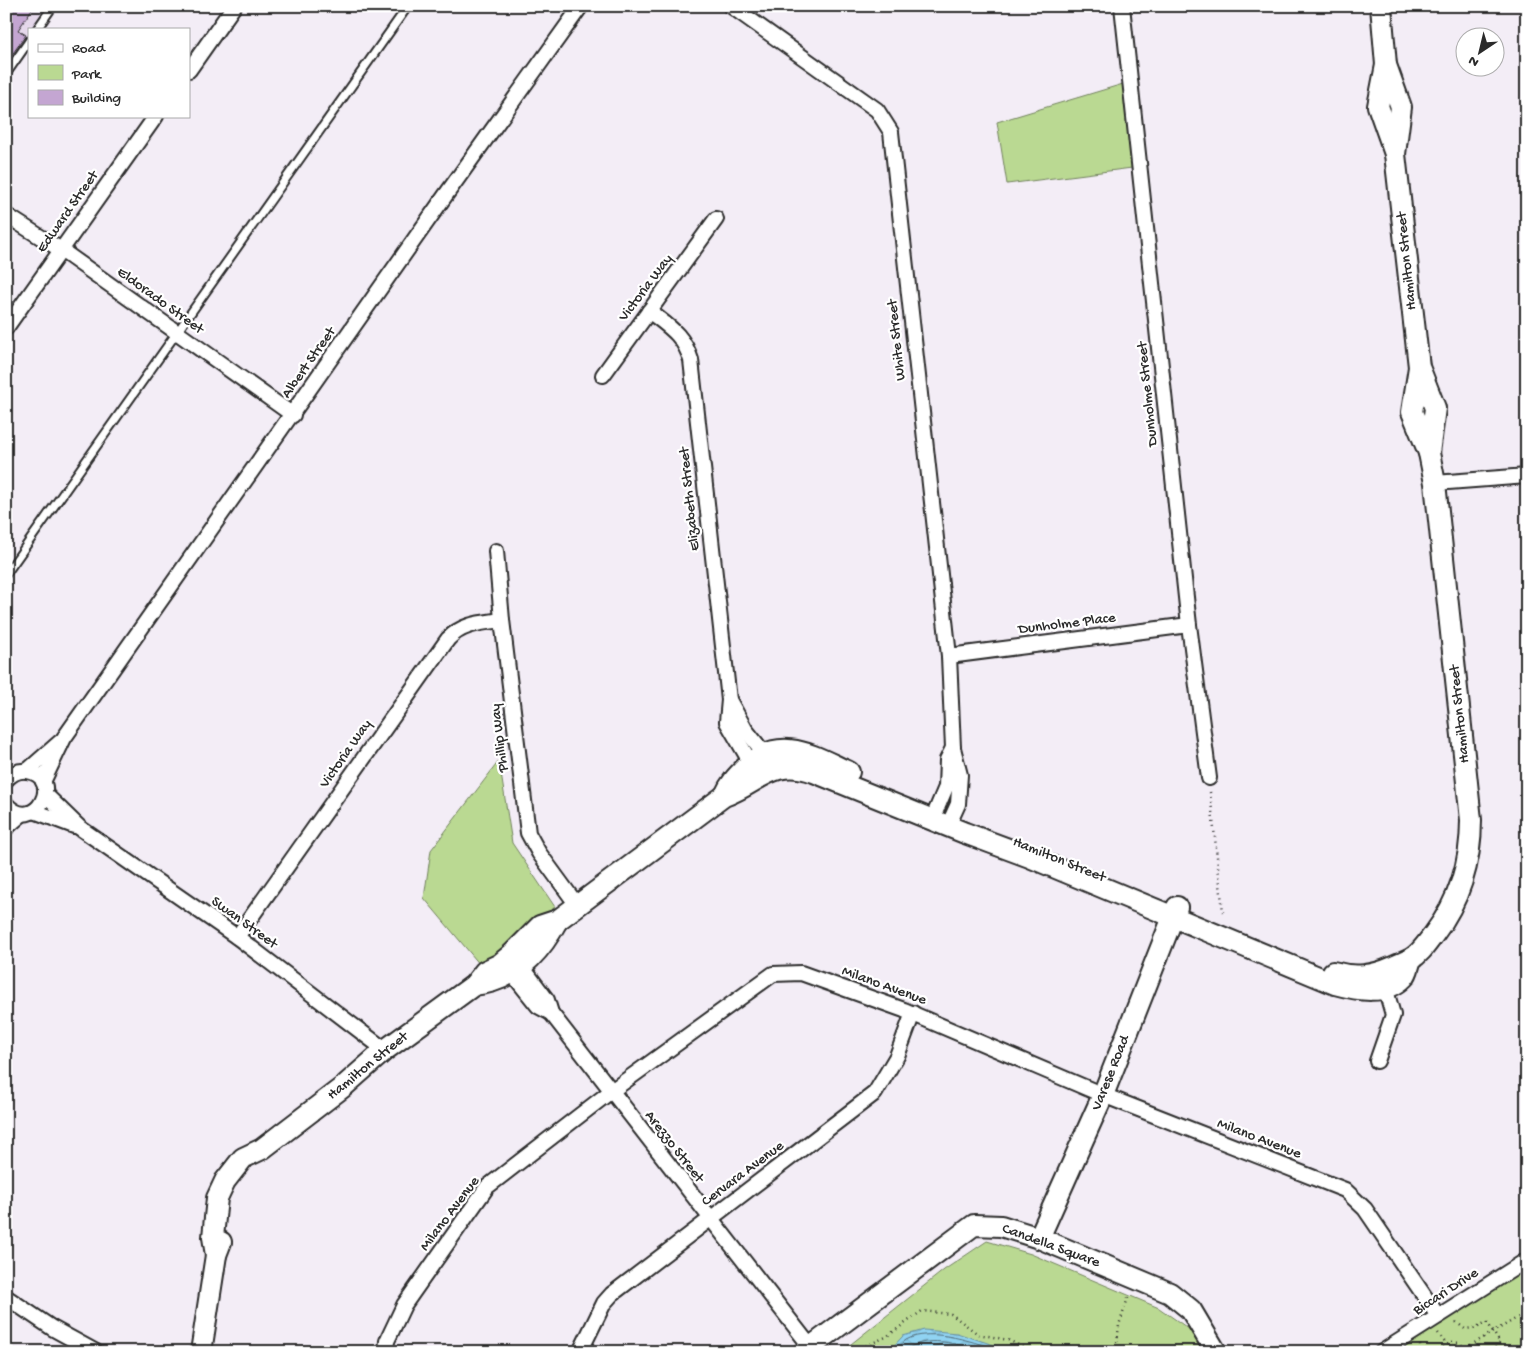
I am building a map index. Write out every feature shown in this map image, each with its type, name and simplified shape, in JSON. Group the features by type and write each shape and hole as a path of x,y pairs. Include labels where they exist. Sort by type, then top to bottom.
{"street":[{"path":"190,69 234,6"},
{"name":"Albert Street","path":"28,812 42,804 44,788 64,738 581,6"},
{"name":"White Street","path":"731,6 876,110 891,132 948,656 953,748 947,760 943,817"},
{"name":"Dunholme Street","path":"1122,6 1190,625 1209,778"},
{"name":"Hamilton Street","path":"201,1352 216,1255 222,1240 230,1198 235,1186 262,1149 343,1087 385,1050 474,984 485,972 512,964 540,926 558,920 724,796 731,781 759,767 783,749 808,753 943,817 1277,955 1327,971 1383,980 1412,959 1424,947 1445,919 1456,898 1471,849 1471,820 1435,483 1429,453 1435,408 1419,367 1395,154 1401,107 1386,65 1381,6"},
{"name":"Edward Street","path":"6,328 155,118"},
{"name":"Eldorado Street","path":"6,215 61,250 293,415"},
{"name":"Victoria Way","path":"603,376 716,219"},
{"name":"Elizabeth Street","path":"649,311 679,334 687,346 691,360 729,700 727,722 759,767"},
{"path":"1435,483 1527,476"},
{"name":"Phillip Way","path":"496,551 502,620 528,832 538,853 577,905"},
{"name":"Victoria Way","path":"237,937 448,639 457,630 468,625 502,620"},
{"name":"Dunholme Place","path":"948,656 1190,625"},
{"name":"Albert Street","path":"13,773 64,738"},
{"name":"Swan Street","path":"13,773 38,776 44,788 80,828 237,937 385,1050"},
{"name":"Swan Street","path":"6,804 14,811 28,812 80,828"},
{"path":"6,828 28,812"},
{"name":"Varese Road","path":"1039,1238 1103,1095 1174,912"},
{"name":"Arezzo Street","path":"512,964 547,1000 550,1013 807,1349"},
{"name":"Milano Avenue","path":"386,1352 387,1341 404,1305 479,1197 505,1172 610,1092 773,974 801,973 913,1013 1103,1095 1345,1190 1365,1209 1441,1323"},
{"path":"1377,1061 1393,1014 1383,980"},
{"name":"Cervara Avenue","path":"580,1352 604,1302 612,1294 876,1093 897,1056 913,1013"},
{"name":"Candella Square","path":"807,1349 974,1225 1001,1226 1039,1238 1170,1293 1191,1310 1216,1352"},
{"name":"Biccari Drive","path":"1382,1352 1441,1323 1527,1260"},
{"path":"6,1296 52,1328 96,1352"}],"lane":[{"path":"38,28 53,6"},
{"path":"6,574 408,6"},
{"path":"6,74 28,42"}],"path":[{"path":"1209,778 1223,912"},
{"path":"1116,1352 1119,1325 1129,1294"},
{"path":"852,1352 886,1337 922,1311 952,1314 978,1334 1008,1340 1034,1352"},
{"path":"1446,1344 1460,1343 1467,1350 1527,1312"},
{"path":"1441,1352 1446,1344 1441,1323 1455,1318 1456,1323 1465,1329 1474,1328 1487,1322 1500,1343 1490,1352"},
{"path":"1420,1341 1421,1352"}],"shaded area":[{"path":"6,6 60,6 45,28 28,28 28,52 6,82"}],"green space":[{"path":"1123,84 1132,168 1007,184 997,122"},
{"path":"499,761 512,843 555,907 481,966 424,898 431,850"},
{"path":"987,1241 1031,1254 1159,1308 1189,1329 1204,1352 841,1352 944,1270"},
{"path":"1527,1266 1527,1352 1389,1352"}],"water":[{"path":"924,1330 957,1333 1015,1352 888,1352 903,1336"}],"building":[{"path":"6,6 34,6 18,30 26,35 6,63"}]}
